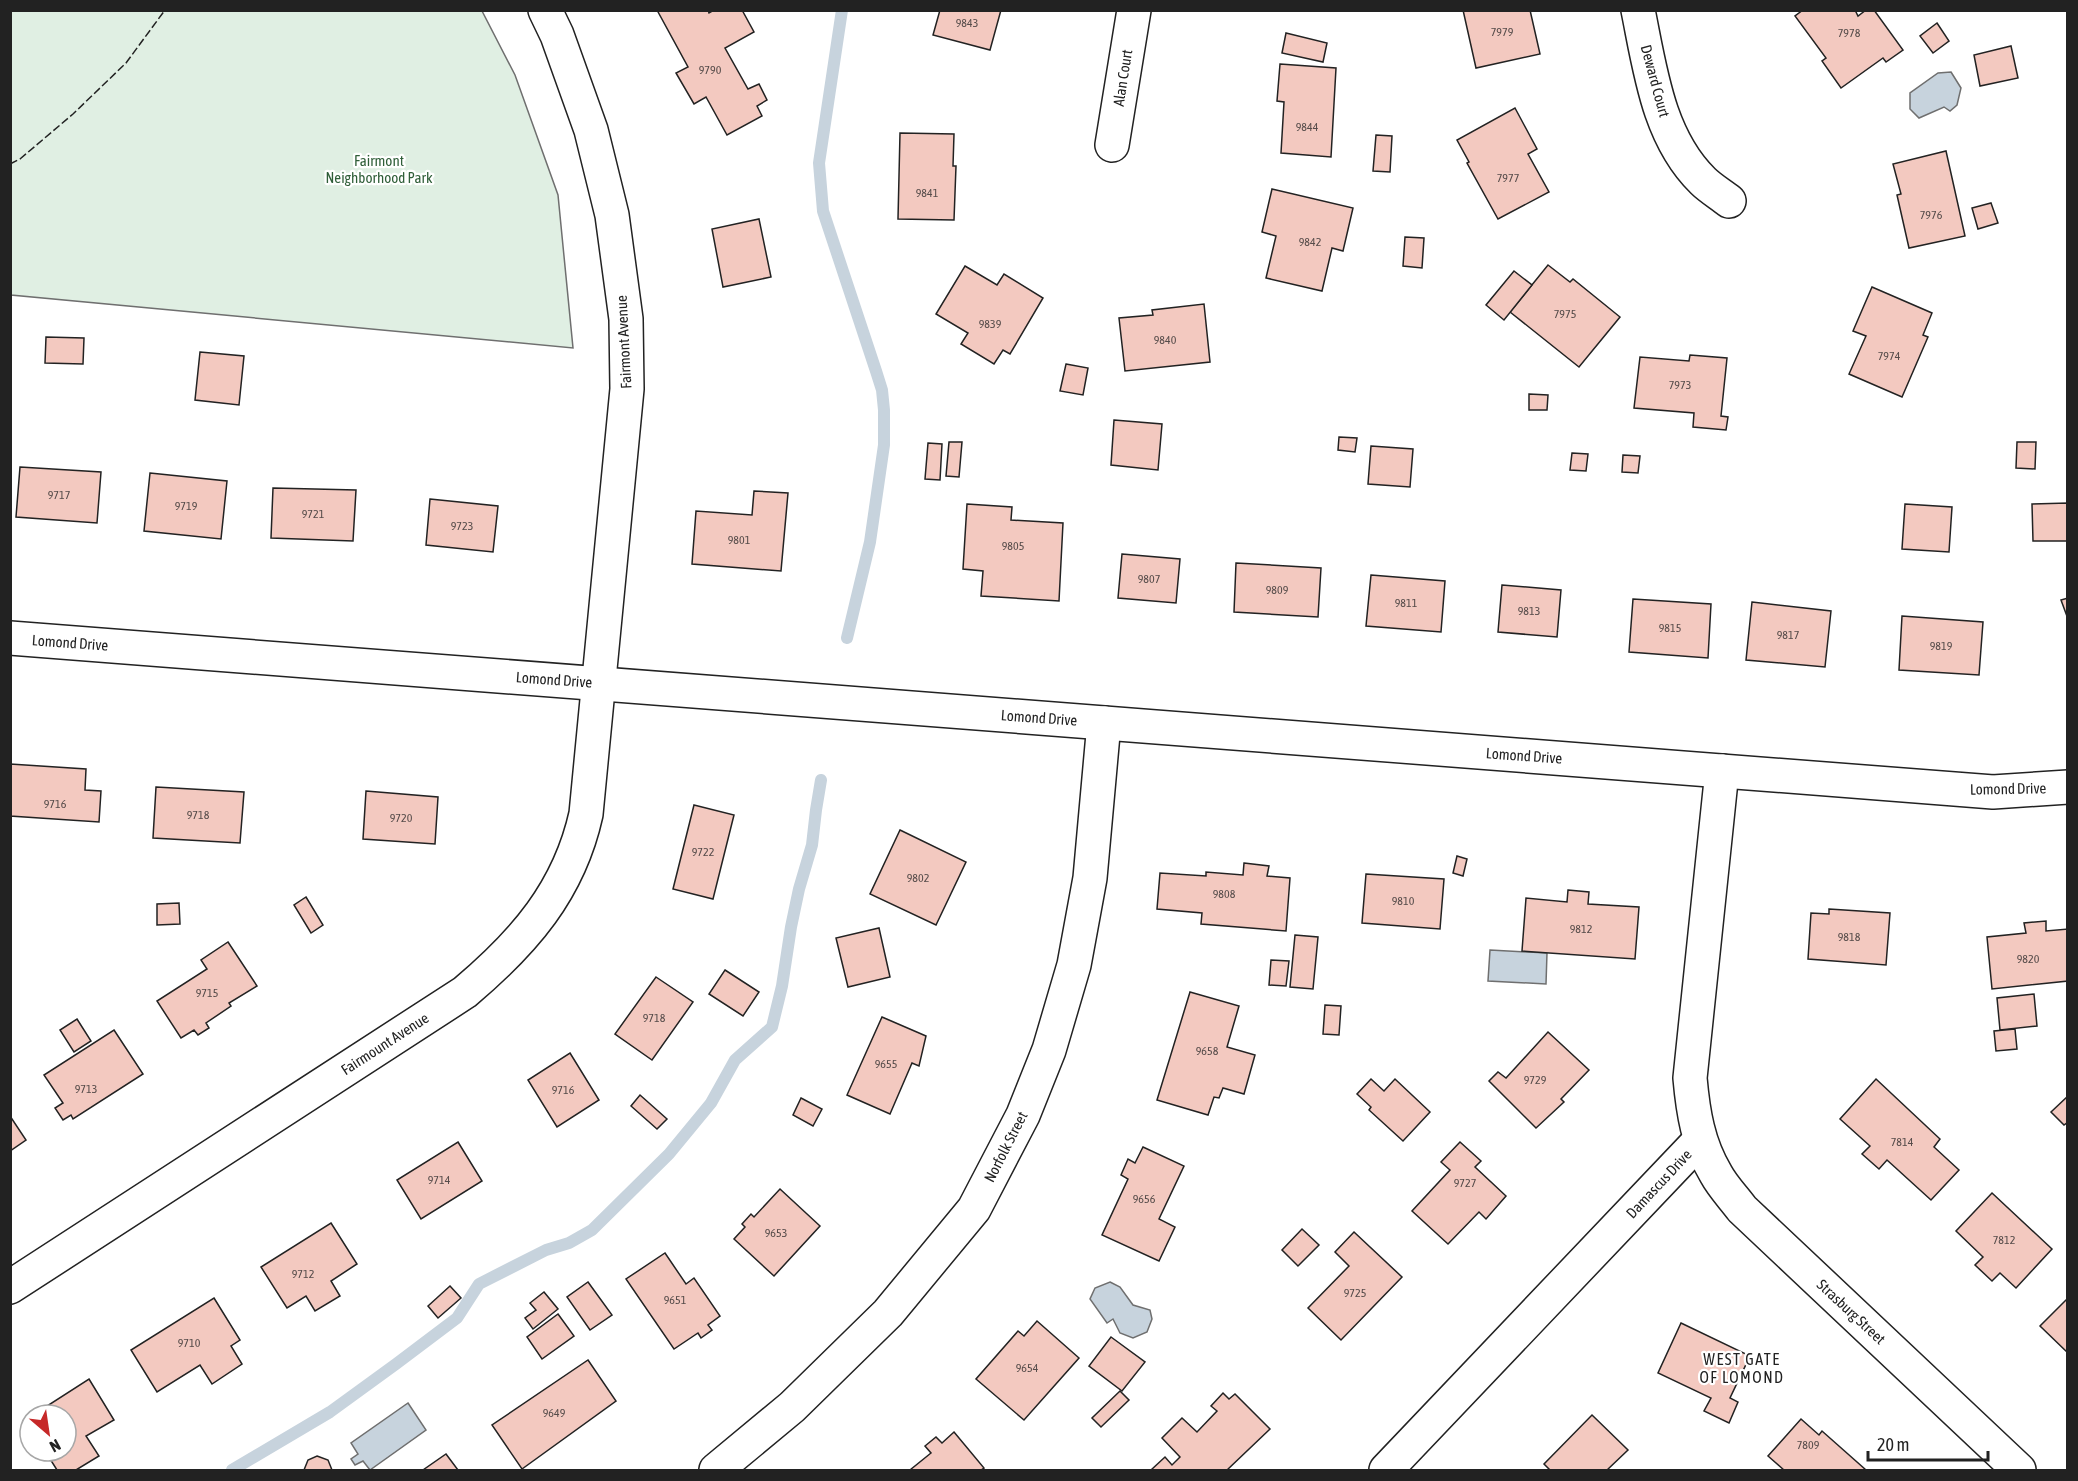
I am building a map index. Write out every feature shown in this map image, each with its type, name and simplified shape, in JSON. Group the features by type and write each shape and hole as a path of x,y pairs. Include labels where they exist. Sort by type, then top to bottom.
{"street":[{"name":"Fairmont Avenue","path":"544,10 557,35 591,130 612,215 626,319 627,389 600,684"},
{"name":"Alan Court","path":"1112,145 1134,10"},
{"name":"Deward Court","path":"1638,10 1656,96 1673,139 1703,182 1729,201"},
{"name":"Lomond Drive","path":"10,638 1993,792 2067,787"},
{"name":"Fairmount Avenue","path":"10,1287 465,993 506,955 548,906 580,844 586,814 600,684"},
{"name":"Norfolk Street","path":"716,1470 792,1407 888,1313 974,1209 1018,1126 1049,1050 1074,965 1090,878 1104,723"},
{"name":"Damascus Drive","path":"1386,1470 1700,1140 1693,1112 1690,1078 1722,771"},
{"name":"Strasburg Street","path":"1700,1140 1716,1175 1742,1209 2019,1470"}],"green space":[{"name":"Fairmont Neighborhood Park","path":"10,11 482,11 515,75 558,195 573,348 11,295"}],"shaded area":[{"path":"1951,72 1961,88 1957,105 1950,111 1944,107 1919,118 1910,109 1910,93 1938,73"},
{"path":"1490,950 1547,953 1546,984 1488,981"},
{"path":"1110,1282 1120,1287 1133,1305 1150,1310 1152,1319 1147,1332 1133,1338 1120,1333 1113,1319 1107,1323 1090,1299 1095,1288"},
{"path":"408,1403 426,1430 370,1470 363,1461 355,1465 351,1459 358,1454 351,1443"}],"building":[{"path":"657,10 708,10 709,13 714,10 742,10 754,32 725,48 748,89 759,84 767,100 757,106 762,116 727,135 706,97 694,104 676,73 688,67"},
{"path":"940,10 1001,10 990,50 933,35"},
{"path":"1463,10 1530,10 1540,54 1476,68"},
{"path":"1803,10 1855,10 1858,16 1866,10 1874,10 1903,50 1886,62 1883,58 1841,88 1822,61 1826,58 1795,16"},
{"path":"1937,23 1949,41 1933,53 1920,36"},
{"path":"1286,33 1327,43 1323,62 1282,53"},
{"path":"2011,46 2018,78 1980,86 1974,55"},
{"path":"1280,64 1336,68 1331,157 1281,153 1284,102 1277,101"},
{"path":"1515,108 1537,149 1528,154 1549,192 1498,219 1457,140"},
{"path":"900,133 954,134 953,166 956,166 954,220 898,219"},
{"path":"1376,135 1392,136 1390,172 1373,171"},
{"path":"1946,151 1965,236 1909,248 1897,195 1901,194 1893,164"},
{"path":"1272,189 1353,208 1343,251 1332,248 1322,291 1266,278 1276,236 1262,232"},
{"path":"1991,203 1998,223 1978,229 1972,208"},
{"path":"759,219 771,277 723,287 712,229"},
{"path":"1405,237 1424,238 1422,268 1403,266"},
{"path":"1548,265 1570,282 1573,279 1620,317 1579,367 1510,312"},
{"path":"965,266 997,285 1004,274 1043,298 1010,354 1003,350 994,364 961,344 968,333 936,314"},
{"path":"1514,271 1532,285 1504,320 1486,305"},
{"path":"1872,287 1932,313 1923,335 1928,337 1902,397 1849,374 1866,336 1853,331"},
{"path":"1204,304 1210,362 1125,371 1119,318 1153,315 1152,310"},
{"path":"46,337 84,338 83,364 45,363"},
{"path":"200,352 244,356 239,405 195,400"},
{"path":"1690,355 1727,358 1721,416 1728,417 1726,430 1693,427 1694,413 1634,408 1640,357 1689,361"},
{"path":"1066,364 1088,368 1083,395 1060,391"},
{"path":"1529,394 1548,395 1547,410 1529,410"},
{"path":"1114,420 1162,424 1158,470 1111,465"},
{"path":"1339,437 1357,438 1355,452 1338,450"},
{"path":"949,442 962,442 959,477 946,476"},
{"path":"2017,442 2036,442 2035,469 2016,468"},
{"path":"928,443 942,444 940,480 925,479"},
{"path":"1371,446 1413,449 1410,487 1368,484"},
{"path":"1572,453 1588,454 1586,471 1570,470"},
{"path":"1623,455 1640,456 1638,473 1622,472"},
{"path":"20,467 101,472 97,523 16,517"},
{"path":"150,473 227,481 221,539 144,531"},
{"path":"273,488 356,490 353,541 271,538"},
{"path":"754,491 788,493 781,571 692,564 696,511 752,515"},
{"path":"430,499 498,506 493,552 426,545"},
{"path":"2068,503 2068,541 2033,541 2032,504"},
{"path":"967,504 1012,507 1011,520 1063,523 1059,601 981,596 983,571 963,569"},
{"path":"1905,504 1952,507 1949,552 1902,549"},
{"path":"1122,554 1180,559 1176,603 1118,598"},
{"path":"1236,563 1321,568 1318,617 1234,612"},
{"path":"1371,575 1445,581 1441,632 1366,626"},
{"path":"1502,585 1561,590 1557,637 1498,632"},
{"path":"2068,598 2068,619 2061,600"},
{"path":"1633,599 1711,604 1708,658 1629,652"},
{"path":"1752,602 1831,611 1825,667 1746,660"},
{"path":"1902,616 1983,622 1979,675 1899,670"},
{"path":"10,764 86,769 85,790 101,791 99,822 10,816"},
{"path":"156,787 244,792 240,843 153,838"},
{"path":"366,791 438,797 435,844 363,839"},
{"path":"694,805 734,815 713,899 673,889"},
{"path":"900,830 966,862 936,925 870,894"},
{"path":"1457,856 1467,859 1463,876 1453,873"},
{"path":"1244,863 1269,866 1267,876 1290,878 1286,931 1201,924 1202,913 1157,909 1160,873 1206,876 1206,872 1243,875"},
{"path":"1366,874 1444,879 1440,929 1362,923"},
{"path":"1568,890 1589,892 1588,904 1639,907 1635,959 1522,951 1526,898 1567,902"},
{"path":"306,897 323,925 311,933 294,905"},
{"path":"179,903 180,924 157,925 157,904"},
{"path":"1829,909 1890,913 1886,965 1808,959 1811,913 1829,914"},
{"path":"2046,921 2046,931 2068,929 2068,981 1992,989 1987,937 2026,933 2024,923"},
{"path":"879,928 890,977 848,987 836,938"},
{"path":"1295,935 1318,937 1313,989 1290,987"},
{"path":"228,942 257,986 229,1003 231,1006 206,1023 209,1028 198,1035 194,1030 181,1038 157,1001 207,969 201,960"},
{"path":"1271,960 1289,961 1286,986 1269,985"},
{"path":"725,970 759,992 743,1016 709,994"},
{"path":"656,977 693,1002 652,1060 615,1034"},
{"path":"1190,992 1239,1006 1227,1047 1255,1055 1244,1094 1223,1088 1219,1098 1214,1097 1208,1115 1157,1100"},
{"path":"2034,994 2037,1026 2000,1030 1997,998"},
{"path":"1325,1005 1341,1006 1339,1035 1323,1034"},
{"path":"882,1017 926,1036 919,1066 912,1063 890,1114 847,1095"},
{"path":"77,1019 91,1041 74,1052 60,1030"},
{"path":"2015,1029 2017,1049 1996,1051 1994,1031"},
{"path":"114,1030 143,1074 73,1119 71,1115 63,1120 55,1108 63,1103 44,1075"},
{"path":"1548,1032 1589,1070 1561,1099 1564,1102 1536,1128 1489,1081 1498,1072 1506,1078"},
{"path":"570,1053 599,1100 557,1127 528,1080"},
{"path":"1371,1079 1384,1091 1395,1079 1430,1112 1403,1141 1369,1110 1371,1107 1357,1094"},
{"path":"1876,1079 1940,1139 1934,1147 1959,1170 1931,1200 1887,1160 1879,1169 1862,1154 1870,1146 1840,1119"},
{"path":"640,1095 667,1119 657,1129 631,1106"},
{"path":"2068,1096 2068,1122 2064,1125 2051,1112"},
{"path":"801,1098 822,1109 813,1126 793,1115"},
{"path":"10,1116 26,1140 10,1151"},
{"path":"458,1142 482,1181 421,1219 397,1180"},
{"path":"1460,1142 1481,1161 1475,1167 1506,1196 1486,1219 1479,1212 1448,1244 1412,1211 1450,1170 1441,1162"},
{"path":"1143,1147 1184,1166 1159,1219 1175,1227 1159,1261 1102,1235 1128,1179 1121,1175 1128,1159 1135,1163"},
{"path":"780,1189 820,1226 774,1276 734,1239 745,1227 742,1224 751,1214 754,1217"},
{"path":"1992,1193 2052,1249 2016,1288 2000,1273 1992,1281 1975,1265 1983,1257 1956,1231"},
{"path":"331,1223 357,1264 331,1281 340,1296 315,1311 306,1296 287,1308 261,1267"},
{"path":"1302,1229 1319,1245 1298,1266 1282,1250"},
{"path":"1354,1232 1402,1277 1341,1340 1308,1308 1349,1266 1335,1252"},
{"path":"665,1253 686,1284 694,1278 720,1316 708,1325 712,1330 701,1338 698,1333 674,1349 626,1279"},
{"path":"588,1282 612,1315 590,1330 567,1297"},
{"path":"450,1286 461,1298 438,1318 428,1306"},
{"path":"544,1292 558,1309 533,1329 525,1318 536,1310 530,1303"},
{"path":"214,1298 240,1340 231,1346 242,1364 212,1384 200,1365 157,1392 131,1350"},
{"path":"2068,1298 2068,1353 2040,1326"},
{"path":"558,1314 574,1336 542,1359 527,1337"},
{"path":"1037,1321 1079,1358 1024,1420 976,1379 1018,1331 1024,1336"},
{"path":"1681,1323 1750,1356 1730,1398 1738,1402 1729,1423 1704,1411 1711,1398 1658,1373"},
{"path":"1111,1337 1145,1362 1122,1391 1089,1366"},
{"path":"588,1360 616,1401 522,1469 492,1425"},
{"path":"89,1379 114,1420 86,1436 99,1456 76,1470 57,1470 53,1463 78,1463 78,1403 52,1403"},
{"path":"1120,1391 1129,1400 1101,1427 1092,1418"},
{"path":"1223,1393 1229,1399 1235,1394 1270,1429 1227,1470 1151,1470 1165,1457 1172,1465 1180,1457 1162,1438 1182,1418 1197,1432 1217,1411 1211,1406"},
{"path":"1592,1415 1628,1450 1607,1470 1550,1470 1544,1464"},
{"path":"1801,1419 1819,1435 1822,1431 1866,1470 1784,1470 1768,1456"},
{"path":"954,1432 984,1468 981,1470 910,1470 931,1453 925,1446 936,1437 942,1443"},
{"path":"446,1454 458,1470 423,1470"},
{"path":"317,1456 328,1460 332,1470 304,1470 308,1460"}],"waterway":[{"path":"842,10 819,163 823,211 882,390 884,410 884,445 870,542 847,638"},
{"path":"232,1470 330,1412 396,1364 457,1318 479,1284 546,1250 569,1243 592,1230 669,1154 711,1103 735,1060 772,1027 782,986 799,889 812,845 821,780"}],"fence":[{"path":"10,164 20,159 73,114 126,63 165,10"}],"district":[{"name":"WEST GATE OF LOMOND","path":"1742,1368"}]}
